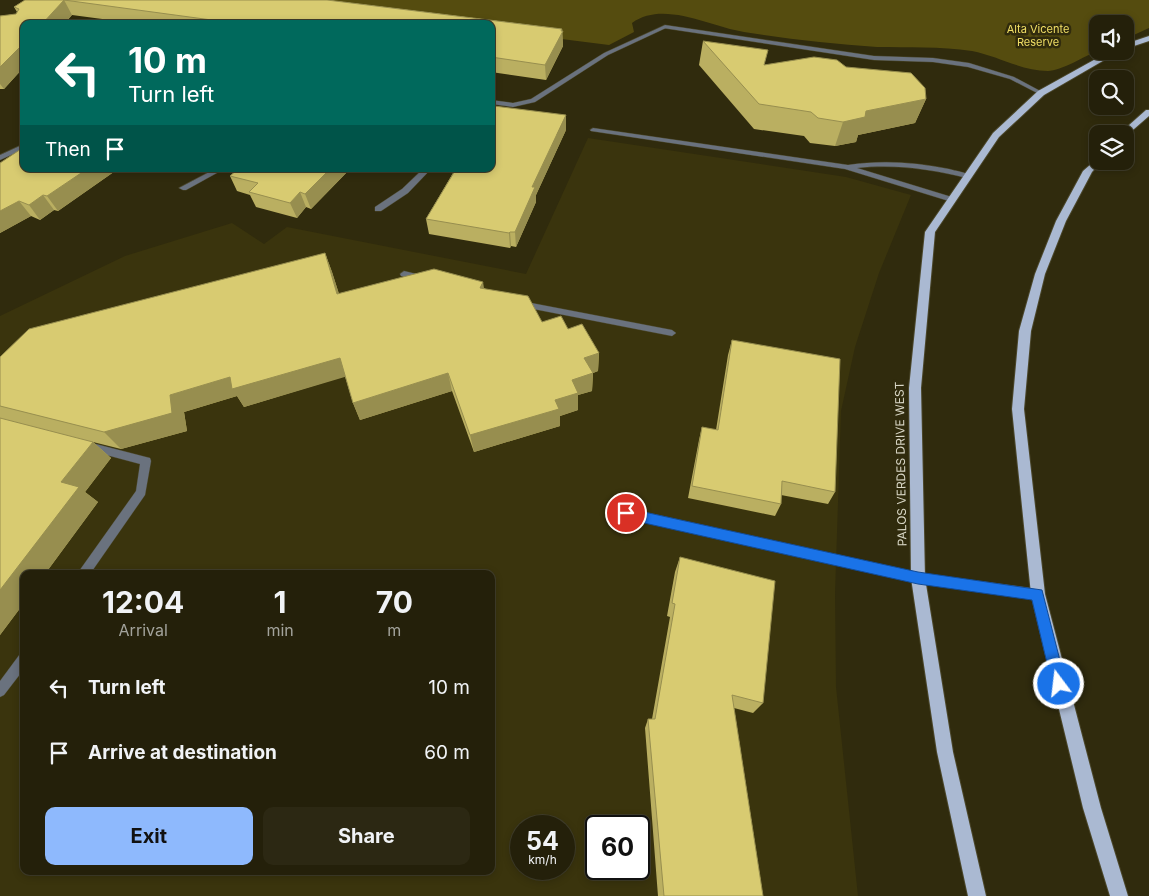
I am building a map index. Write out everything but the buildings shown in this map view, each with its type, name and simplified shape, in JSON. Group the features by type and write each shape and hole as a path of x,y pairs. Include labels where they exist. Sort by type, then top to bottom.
{"main road":[{"path":"1134,44 1149,38"},
{"name":"PALOS VERDES DRIVE WEST","path":"977,896 944,752 918,578 915,388 930,232 966,176 996,135 1042,93 1100,60"},
{"path":"1134,125 1149,112"},
{"path":"1089,170 1061,221 1040,274 1025,331 1018,409 1038,594 1092,808 1119,896"}],"street":[{"path":"495,103 514,105 534,101 606,54 665,27 874,58 932,60 969,65 1012,78 1042,93"},
{"path":"593,130 846,167 952,200"},
{"path":"0,158 20,148"},
{"path":"846,167 883,162 935,167 966,176"},
{"path":"183,188 214,172"},
{"path":"378,209 406,191 424,172"},
{"path":"404,274 433,281"},
{"path":"510,302 672,333"},
{"path":"73,442 146,461 141,492 86,570"},
{"path":"626,513 918,578 1038,594"},
{"path":"0,691 20,664"}],"shaded area":[{"path":"588,138 846,177 911,195 879,273 855,347 841,411 835,594 836,687 858,896 0,896 0,316 125,256 232,223 264,244 287,227 526,274"}],"green space":[{"name":"Alta Vicente Reserve","path":"257,0 1149,0 1149,28 1134,35 1134,15 1089,15 1089,55 1066,66 1048,71 1029,69 991,56 960,49 877,47 794,39 744,32 673,14 658,14 632,23 634,32 609,45 495,31 495,20 452,20"}],"route":[{"path":"626,513 918,578 1038,594 1059,684"}]}
